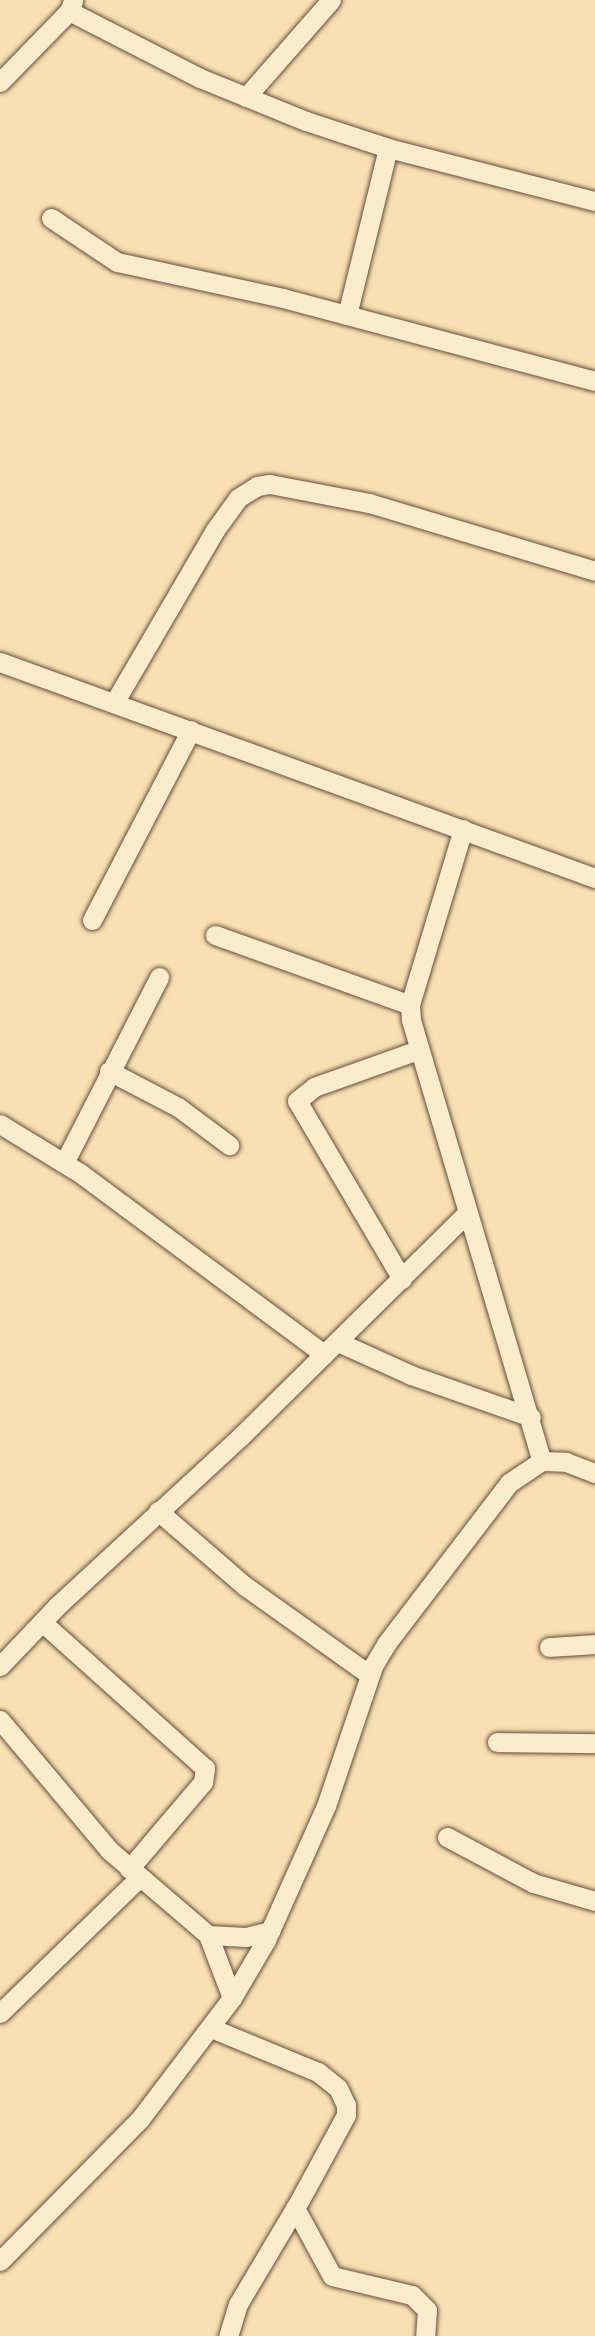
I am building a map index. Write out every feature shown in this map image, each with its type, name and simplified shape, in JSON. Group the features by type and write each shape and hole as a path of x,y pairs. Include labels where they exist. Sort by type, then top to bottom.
{"street":[{"path":"246,97 331,0"},
{"path":"0,82 71,5 246,97 388,148 595,201"},
{"path":"346,315 388,148"},
{"path":"51,218 117,262 346,315 595,382"},
{"path":"114,703 215,530 238,498 257,486 270,484 369,503 595,571"},
{"path":"0,662 595,878"},
{"path":"92,920 191,730"},
{"path":"463,829 410,1005 418,1050 466,1214 531,1417 542,1461"},
{"path":"215,935 410,1005"},
{"path":"64,1163 159,976"},
{"path":"402,1279 298,1101 313,1087 418,1050"},
{"path":"109,1071 178,1107 229,1145"},
{"path":"0,1124 64,1163 331,1348 531,1417"},
{"path":"0,1667 42,1622 331,1348 466,1214"},
{"path":"0,2261 140,2119 232,1998 270,1931 326,1807 370,1675 386,1644 509,1483 542,1461 566,1462 595,1473"},
{"path":"158,1511 245,1586 370,1675"},
{"path":"0,2013 134,1873 203,1782 205,1768 42,1622"},
{"path":"549,1647 595,1644"},
{"path":"0,1720 134,1873 208,1936 232,1998"},
{"path":"497,1742 595,1743"},
{"path":"447,1836 533,1883 595,1900"},
{"path":"208,1936 246,1937 270,1931"},
{"path":"211,2028 318,2072 343,2096 346,2115 238,2304 228,2336"},
{"path":"295,2208 332,2276 412,2295 427,2310 425,2336"}]}
